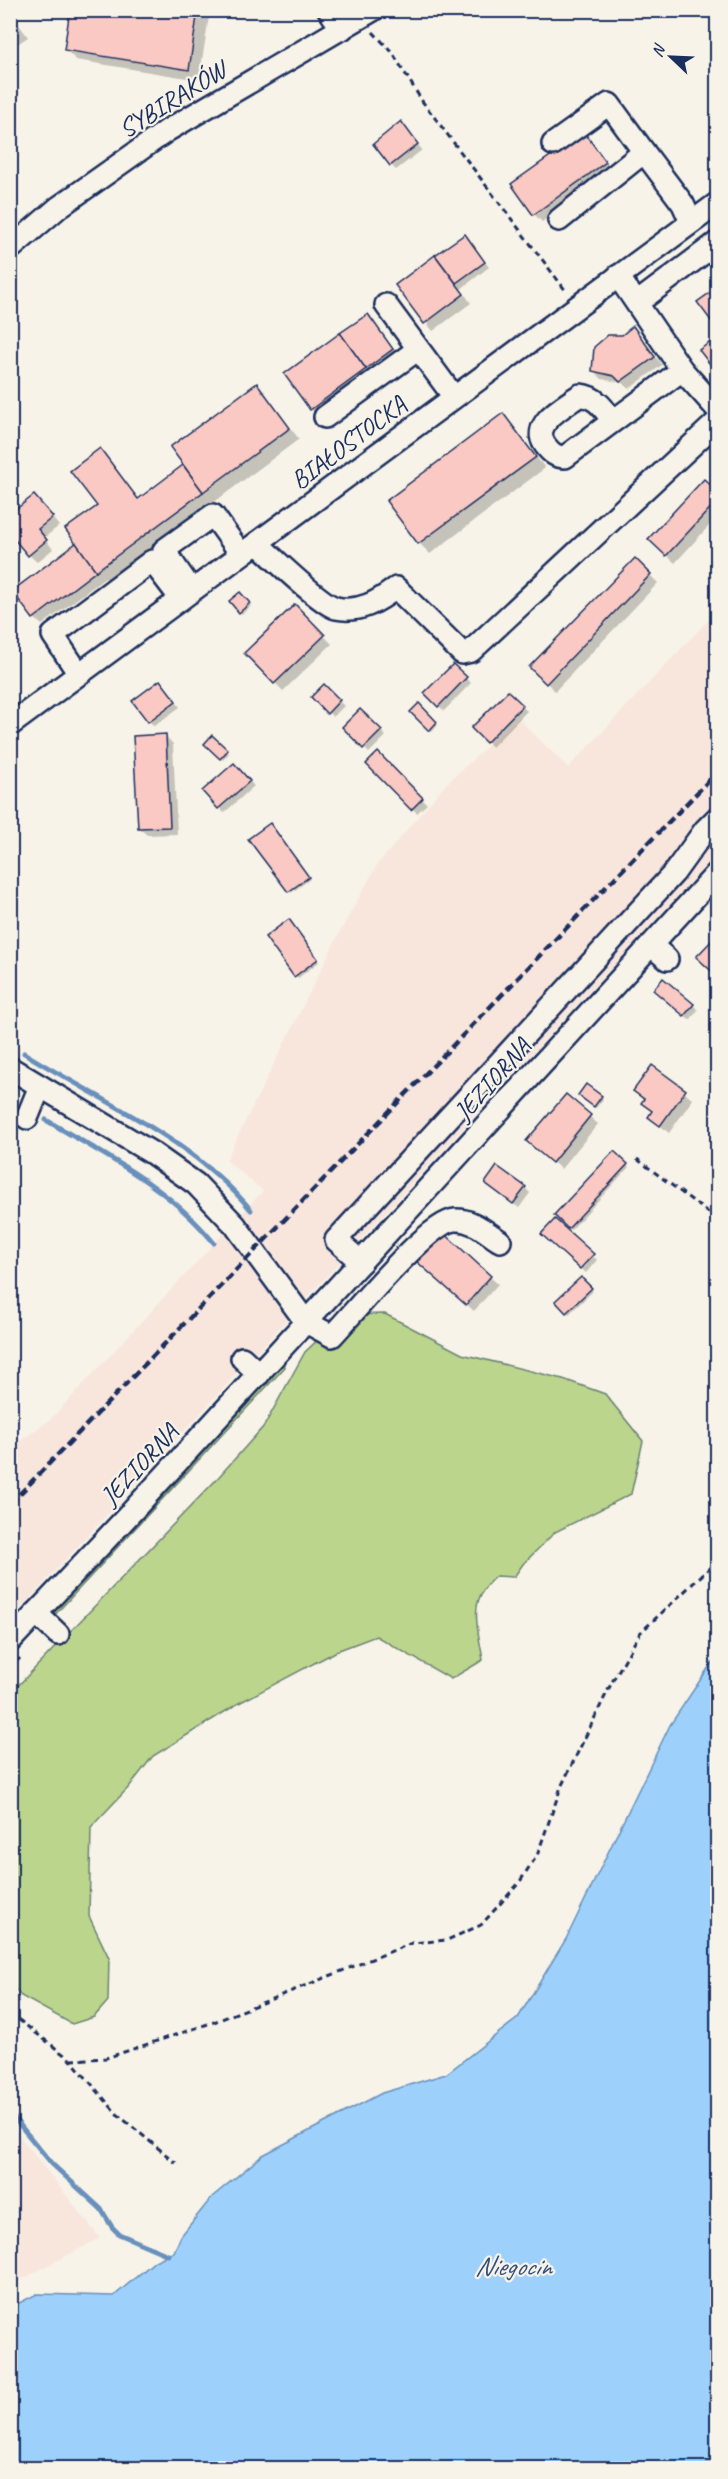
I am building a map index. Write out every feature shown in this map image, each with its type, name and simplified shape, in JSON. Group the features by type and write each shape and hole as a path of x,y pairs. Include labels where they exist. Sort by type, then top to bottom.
{"street":[{"path":"329,10 342,29"},
{"name":"SYBIRAKÓW","path":"10,249 59,207 168,130 367,14"},
{"path":"553,144 609,104 684,204 691,222"},
{"path":"559,220 644,152"},
{"name":"BIAŁOSTOCKA","path":"10,725 717,203"},
{"path":"637,303 717,242"},
{"path":"618,276 682,370 717,410"},
{"path":"386,305 417,350 454,397"},
{"path":"325,417 417,350"},
{"path":"613,421 682,370"},
{"path":"186,595 164,550 213,515 249,548 335,608 356,608 377,603 396,588 462,653 471,651 717,421"},
{"path":"80,674 53,635 152,561 186,595"},
{"path":"361,1262 336,1240 674,873 717,817"},
{"name":"JEZIORNA","path":"10,1641 259,1374 651,945 684,924 717,872"},
{"path":"651,945 667,959"},
{"path":"10,1068 152,1153 196,1184 235,1226 306,1322 332,1336 429,1233 449,1221 473,1223 500,1241"},
{"path":"27,1118 40,1086"},
{"path":"242,1358 259,1374"},
{"path":"36,1613 58,1634"}],"path":[{"path":"367,14 422,101 566,290 576,308"},
{"path":"637,1159 717,1220"},
{"path":"71,2061 106,2058 214,2022 412,1943 447,1940 481,1925 519,1883 538,1853 561,1787 639,1633 717,1560"},
{"path":"10,2013 71,2061 117,2114 176,2163"}],"shaded area":[{"path":"717,611 717,853 11,1619 11,1447 50,1420 263,1191 226,1160 342,928 377,865 445,785 518,718 568,768"},
{"path":"11,2125 100,2238 10,2285"}],"green space":[{"path":"385,1314 462,1354 563,1379 605,1394 643,1441 631,1494 555,1532 523,1564 514,1577 496,1576 487,1585 477,1605 476,1615 483,1660 451,1679 376,1636 339,1650 239,1703 153,1756 129,1787 91,1827 89,1916 109,1958 108,2001 94,2017 72,2024 21,1996 11,1985 11,1693 215,1481 264,1426 305,1352 344,1315"},
{"path":"284,1357 285,1367 50,1620 47,1614"}],"water":[{"name":"Niegocin","path":"717,1655 717,2468 11,2468 11,2307 37,2294 114,2296 155,2261 174,2252 181,2236 212,2197 263,2155 382,2093 446,2074 518,2018 566,1939 670,1725"}],"building":[{"path":"70,10 198,10 189,70 64,50"},
{"path":"401,121 418,144 390,166 373,144"},
{"path":"584,132 606,162 533,215 511,184"},
{"path":"465,234 485,262 456,283 435,255"},
{"path":"435,255 464,294 424,324 395,285"},
{"path":"718,287 718,330 697,302"},
{"path":"368,314 393,349 366,369 340,333"},
{"path":"633,326 655,357 620,382 614,376 592,371 594,347 608,335 622,335"},
{"path":"340,333 366,369 310,410 284,374"},
{"path":"718,337 718,371 716,372 699,350"},
{"path":"257,383 290,428 203,492 170,447"},
{"path":"503,413 536,457 418,544 386,501"},
{"path":"100,448 138,499 183,465 203,492 96,571 65,529 97,506 70,471"},
{"path":"704,479 718,492 718,500 666,556 648,539"},
{"path":"34,495 53,517 38,529 47,540 28,556 10,534 10,514"},
{"path":"76,543 96,571 33,619 12,591"},
{"path":"635,558 651,574 546,684 529,667"},
{"path":"240,592 250,603 239,613 229,601"},
{"path":"295,604 325,635 274,684 244,653"},
{"path":"453,664 467,677 438,707 424,693"},
{"path":"160,680 176,701 148,722 132,701"},
{"path":"324,684 340,700 327,714 311,697"},
{"path":"508,691 523,705 486,743 471,728"},
{"path":"419,703 437,722 429,731 410,712"},
{"path":"360,709 382,730 363,749 342,727"},
{"path":"166,734 170,827 138,828 133,736"},
{"path":"212,735 228,750 220,759 204,744"},
{"path":"378,752 423,798 411,810 366,764"},
{"path":"234,763 250,781 218,809 202,791"},
{"path":"270,823 309,877 288,892 248,839"},
{"path":"289,919 318,959 294,977 265,937"},
{"path":"718,934 718,977 696,957"},
{"path":"663,978 694,1004 684,1016 653,990"},
{"path":"652,1065 686,1090 660,1126 648,1117 652,1111 641,1103 644,1099 633,1091"},
{"path":"586,1084 602,1096 594,1107 578,1095"},
{"path":"566,1094 591,1115 552,1163 526,1141"},
{"path":"614,1151 628,1164 568,1229 554,1215"},
{"path":"497,1166 526,1187 513,1204 485,1183"},
{"path":"555,1219 594,1254 580,1269 541,1234"},
{"path":"442,1231 491,1276 466,1305 416,1261"},
{"path":"581,1277 592,1288 566,1313 555,1301"}],"waterway":[{"path":"24,1053 173,1142 201,1162 251,1210"},
{"path":"10,1098 15,1101"},
{"path":"46,1120 114,1160 157,1189 177,1205 214,1243"},
{"path":"10,2113 52,2164 101,2209 119,2234 168,2255"}],"railway":[{"path":"10,1504 718,771"}]}
